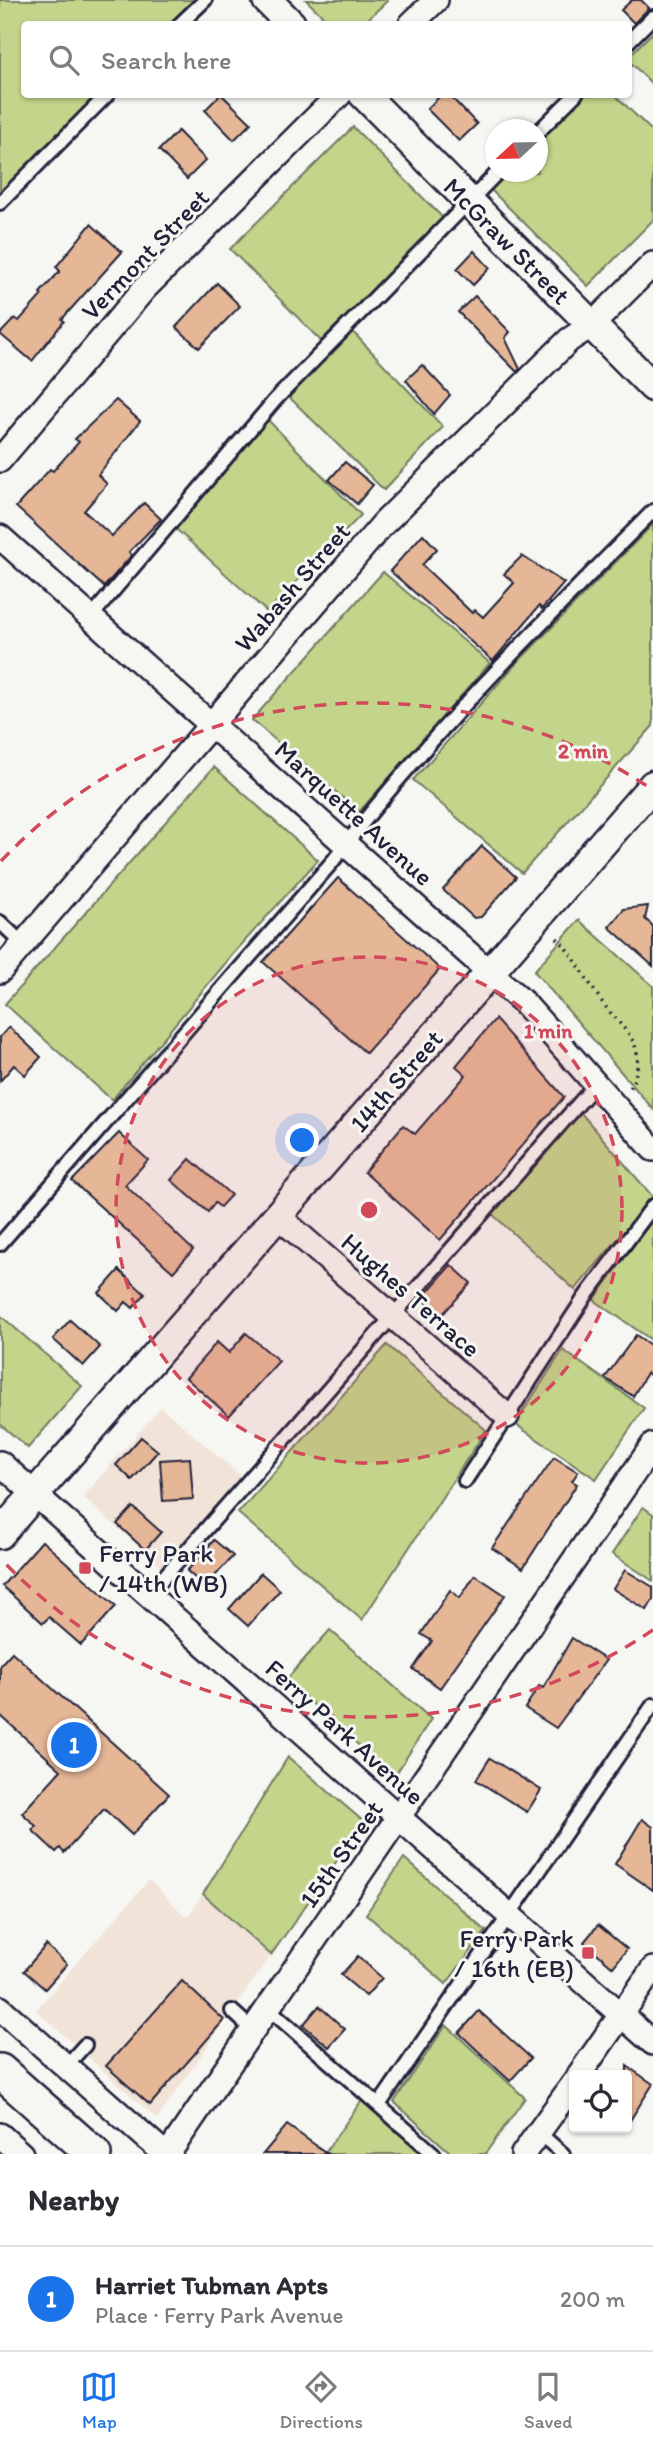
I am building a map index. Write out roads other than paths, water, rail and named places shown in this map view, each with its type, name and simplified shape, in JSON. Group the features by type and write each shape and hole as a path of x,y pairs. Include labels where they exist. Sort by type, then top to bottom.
{"main road":[{"path":"0,2071 94,2154"}],"street":[{"path":"267,0 288,21"},
{"path":"414,21 436,0"},
{"name":"Vermont Street","path":"0,460 145,288 336,98"},
{"name":"McGraw Street","path":"367,98 653,387"},
{"name":"Wabash Street","path":"0,971 383,524 569,340 592,326 653,264"},
{"name":"Marquette Avenue","path":"0,537 523,1002 653,1149"},
{"name":"14th Street","path":"0,1534 653,785"},
{"name":"Hughes Terrace","path":"278,1216 506,1416"},
{"name":"15th Street","path":"167,2154 653,1445"},
{"name":"Ferry Park Avenue","path":"0,1463 653,2043"},
{"path":"583,2070 653,1969"},
{"path":"0,2008 167,2154"},
{"path":"523,2154 569,2089"},
{"path":"0,2135 21,2154"}],"lane":[{"path":"183,21 205,0"},
{"path":"632,38 653,17"},
{"path":"0,203 104,98"},
{"path":"548,121 572,98"},
{"path":"91,617 275,400 488,182"},
{"path":"0,1244 346,844 360,824 541,624 653,511"},
{"path":"0,922 23,944"},
{"path":"149,1594 596,1084"},
{"path":"465,1481 585,1297 653,1206"},
{"path":"379,2105 653,1705"},
{"path":"268,2008 434,2154"},
{"path":"232,2011 253,2030"},
{"path":"66,2066 85,2045"},
{"path":"539,2133 563,2154"}],"place":[{"name":"Ferry Park / 14th (WB)","path":"85,1568"},
{"name":"Harriet Tubman Apts","path":"74,1745"},
{"name":"Ferry Park / 16th (EB)","path":"588,1953"}]}
